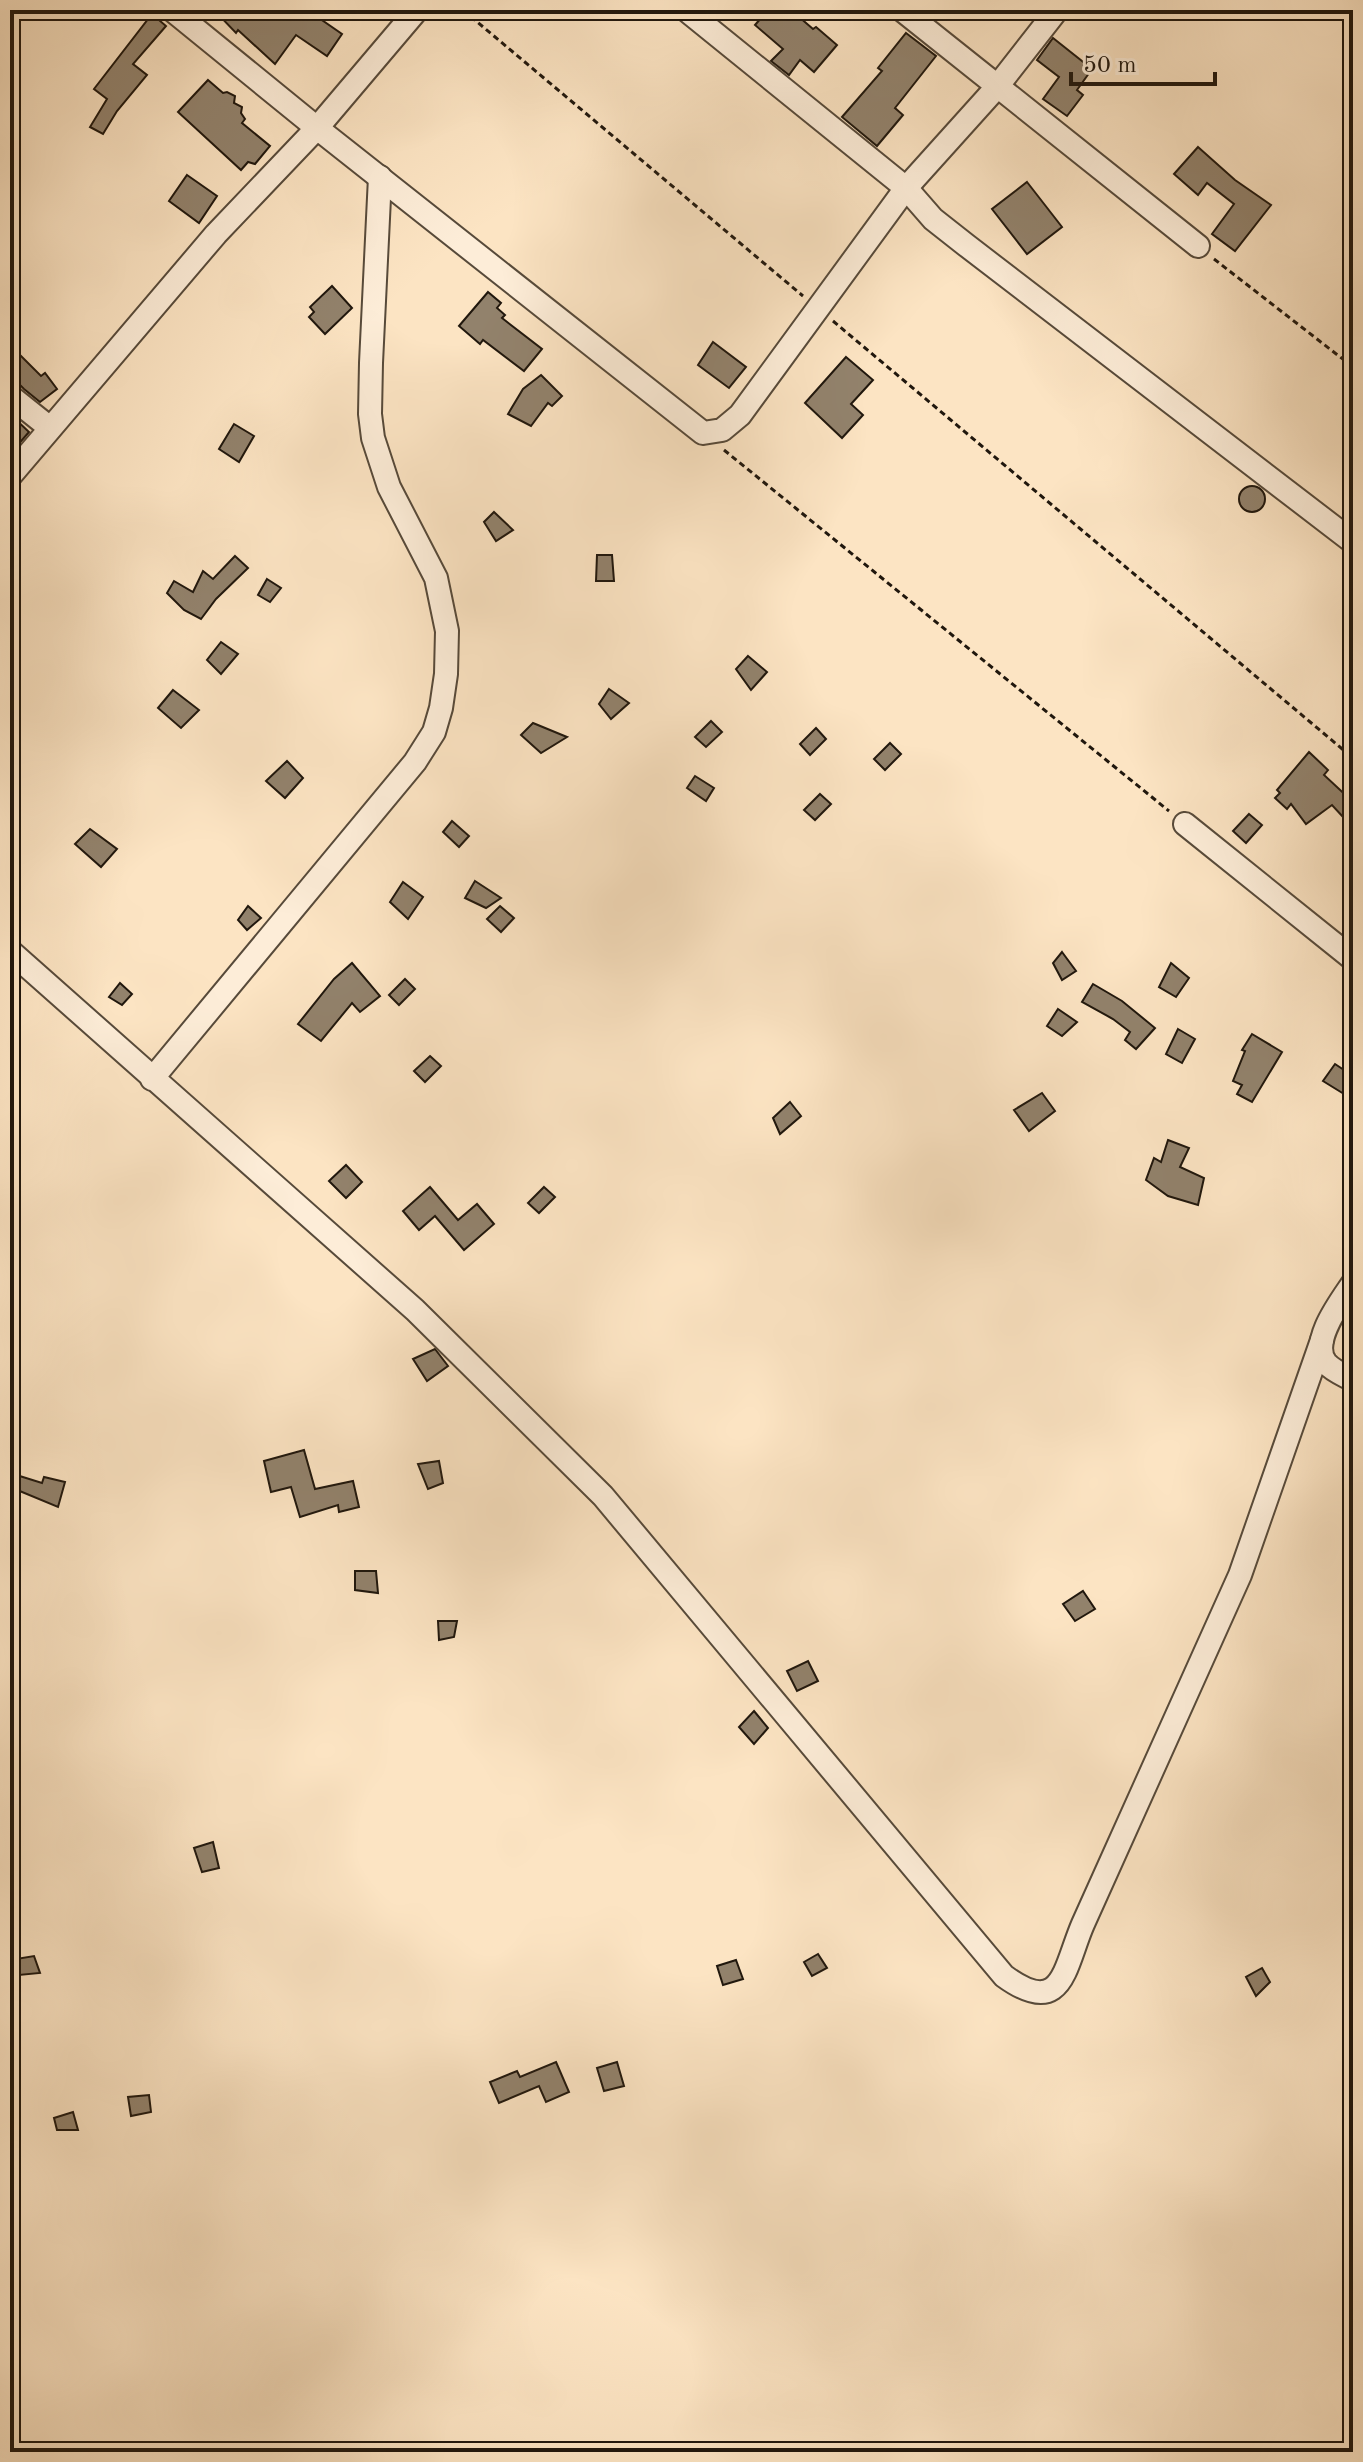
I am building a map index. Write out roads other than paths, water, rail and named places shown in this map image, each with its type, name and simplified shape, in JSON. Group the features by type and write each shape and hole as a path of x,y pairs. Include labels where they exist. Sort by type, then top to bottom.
{"street":[{"path":"172,10 703,433 722,430 731,424 906,188 996,88 1057,10"},
{"path":"10,476 216,234 317,128 417,10"},
{"path":"686,10 906,188 933,219 1353,542"},
{"path":"902,10 1198,246"},
{"path":"152,1079 415,762 434,732 441,708 447,631 443,599 436,578 380,465 370,414 380,177"},
{"path":"10,396 50,428"},
{"path":"1185,824 1353,959"},
{"path":"10,951 415,1310 603,1496 1004,1976 1035,1993 1048,1993 1059,1985 1065,1973 1083,1924 1240,1575 1322,1340 1338,1304 1353,1283"},
{"path":"1322,1340 1324,1360 1331,1368 1353,1380"}]}
